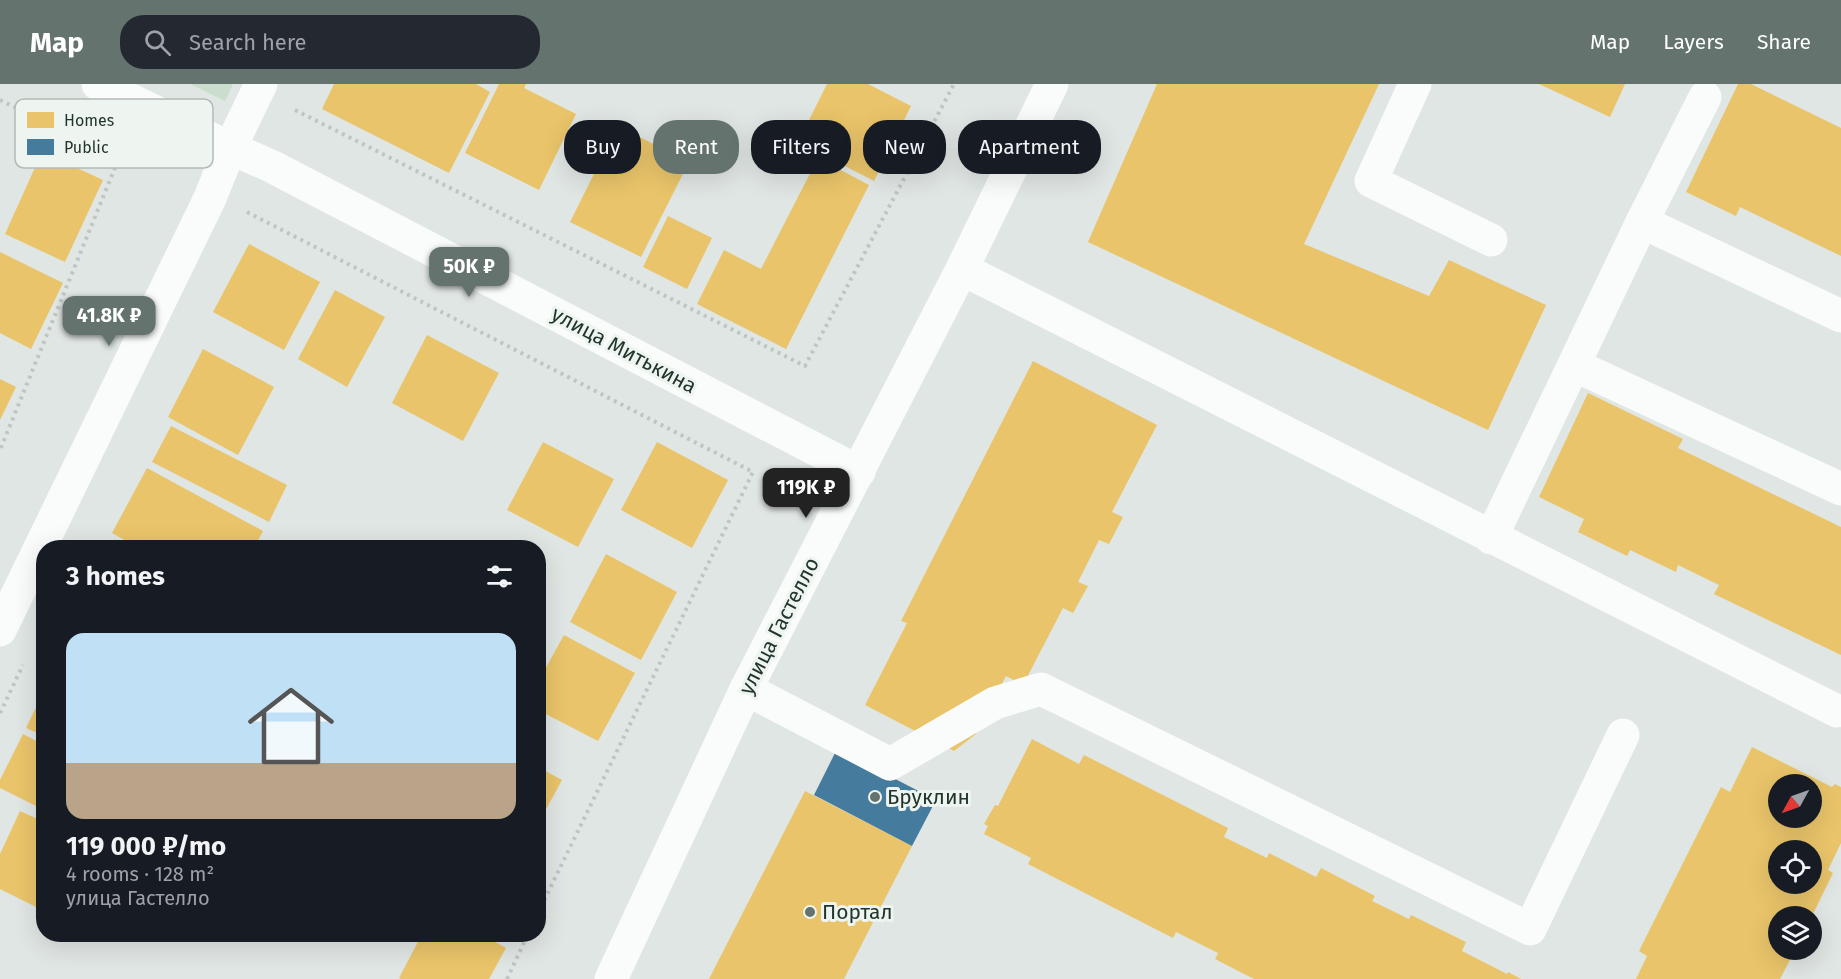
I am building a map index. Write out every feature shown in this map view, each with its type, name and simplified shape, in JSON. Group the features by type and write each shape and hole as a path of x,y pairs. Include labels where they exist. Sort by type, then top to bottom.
{"street":[{"name":"улица Митькина","path":"98,84 129,99"},
{"path":"44,540 210,198 230,148 261,84"},
{"name":"улица Гастелло","path":"611,979 746,689 962,269 1052,84"},
{"path":"1415,84 1371,181 1491,240"},
{"path":"1491,538 1642,222 1705,97"},
{"name":"улица Митькина","path":"213,140 271,166 859,472"},
{"path":"1642,222 1841,316"},
{"path":"962,269 1837,711"},
{"path":"1574,365 1841,489"},
{"path":"0,630 36,556"},
{"path":"746,689 890,764 995,703 1041,688 1530,929 1623,735"}],"path":[{"path":"286,106 805,366 954,84"},
{"path":"0,100 15,107"},
{"path":"0,450 115,168"},
{"path":"241,222 246,211 753,472 546,897"},
{"path":"0,713 24,664"},
{"path":"507,979 524,942"}],"green space":[{"path":"190,84 233,84 225,101"}],"building: Homes":[{"path":"334,84 476,84 490,92 449,173 322,109"},
{"path":"499,84 526,84 524,88 576,114 573,120 564,120 564,139 539,190 465,153"},
{"path":"827,84 868,84 911,106 904,120 863,120 863,174 877,174 874,181 851,169 851,120 809,120"},
{"path":"1157,84 1379,84 1304,244 1429,296 1449,260 1546,305 1488,430 1088,242"},
{"path":"1539,84 1625,84 1610,117"},
{"path":"1738,84 1751,84 1841,128 1841,256 1740,207 1736,216 1686,192"},
{"path":"641,138 653,144 653,174 683,174 641,257 570,222 594,174 641,174"},
{"path":"35,168 77,168 103,180 65,262 5,234"},
{"path":"810,174 848,174 869,185 786,349 697,304 724,250 761,269"},
{"path":"668,216 712,238 687,289 643,267"},
{"path":"249,244 320,282 284,350 213,312"},
{"path":"0,252 63,283 31,349 0,333"},
{"path":"335,290 385,317 347,387 298,359"},
{"path":"427,335 499,373 463,441 392,403"},
{"path":"203,349 274,387 238,455 168,417"},
{"path":"1033,361 1157,425 1112,512 1123,517 1109,544 1099,540 1078,582 1088,586 1073,613 1063,608 1023,685 1006,676 976,734 954,751 865,705 907,623 901,621"},
{"path":"0,379 16,387 0,420"},
{"path":"1588,393 1683,439 1678,448 1841,527 1841,655 1714,594 1719,585 1678,565 1676,572 1630,550 1627,556 1578,532 1584,519 1539,497"},
{"path":"171,426 287,485 269,522 152,462"},
{"path":"543,442 614,479 578,547 507,510"},
{"path":"657,442 728,480 692,548 621,510"},
{"path":"147,468 263,531 258,540 125,540 112,533"},
{"path":"606,554 677,592 641,660 570,622"},
{"path":"564,635 635,673 598,741 546,714 546,668"},
{"path":"36,707 36,732 26,728"},
{"path":"23,734 36,741 36,806 0,788 0,780"},
{"path":"1032,739 1079,764 1084,755 1228,828 1224,837 1267,858 1269,853 1316,877 1321,868 1375,896 1372,901 1409,919 1411,915 1466,942 1462,951 1521,979 1254,979 1215,959 1218,953 1176,932 1173,938 1028,864 1031,858 984,834 988,826 984,824 995,805 998,806"},
{"path":"1752,747 1806,774 1768,774 1768,828 1822,828 1822,782 1832,787 1835,784 1841,787 1841,843 1828,870 1833,873 1817,906 1768,906 1768,960 1790,960 1780,979 1636,979 1647,956 1639,951 1721,787 1730,792"},
{"path":"546,771 562,780 546,809"},
{"name":"Портал","path":"805,791 912,846 844,979 709,979"},
{"path":"20,811 36,818 36,907 0,889 0,854"},
{"path":"418,942 495,942 506,948 489,979 399,978"}],"building: Public":[{"name":"Бруклин","path":"837,749 936,800 912,846 814,795"}],"place":[{"name":"Бруклин","path":"875,797"},
{"name":"Портал","path":"810,912"}]}
